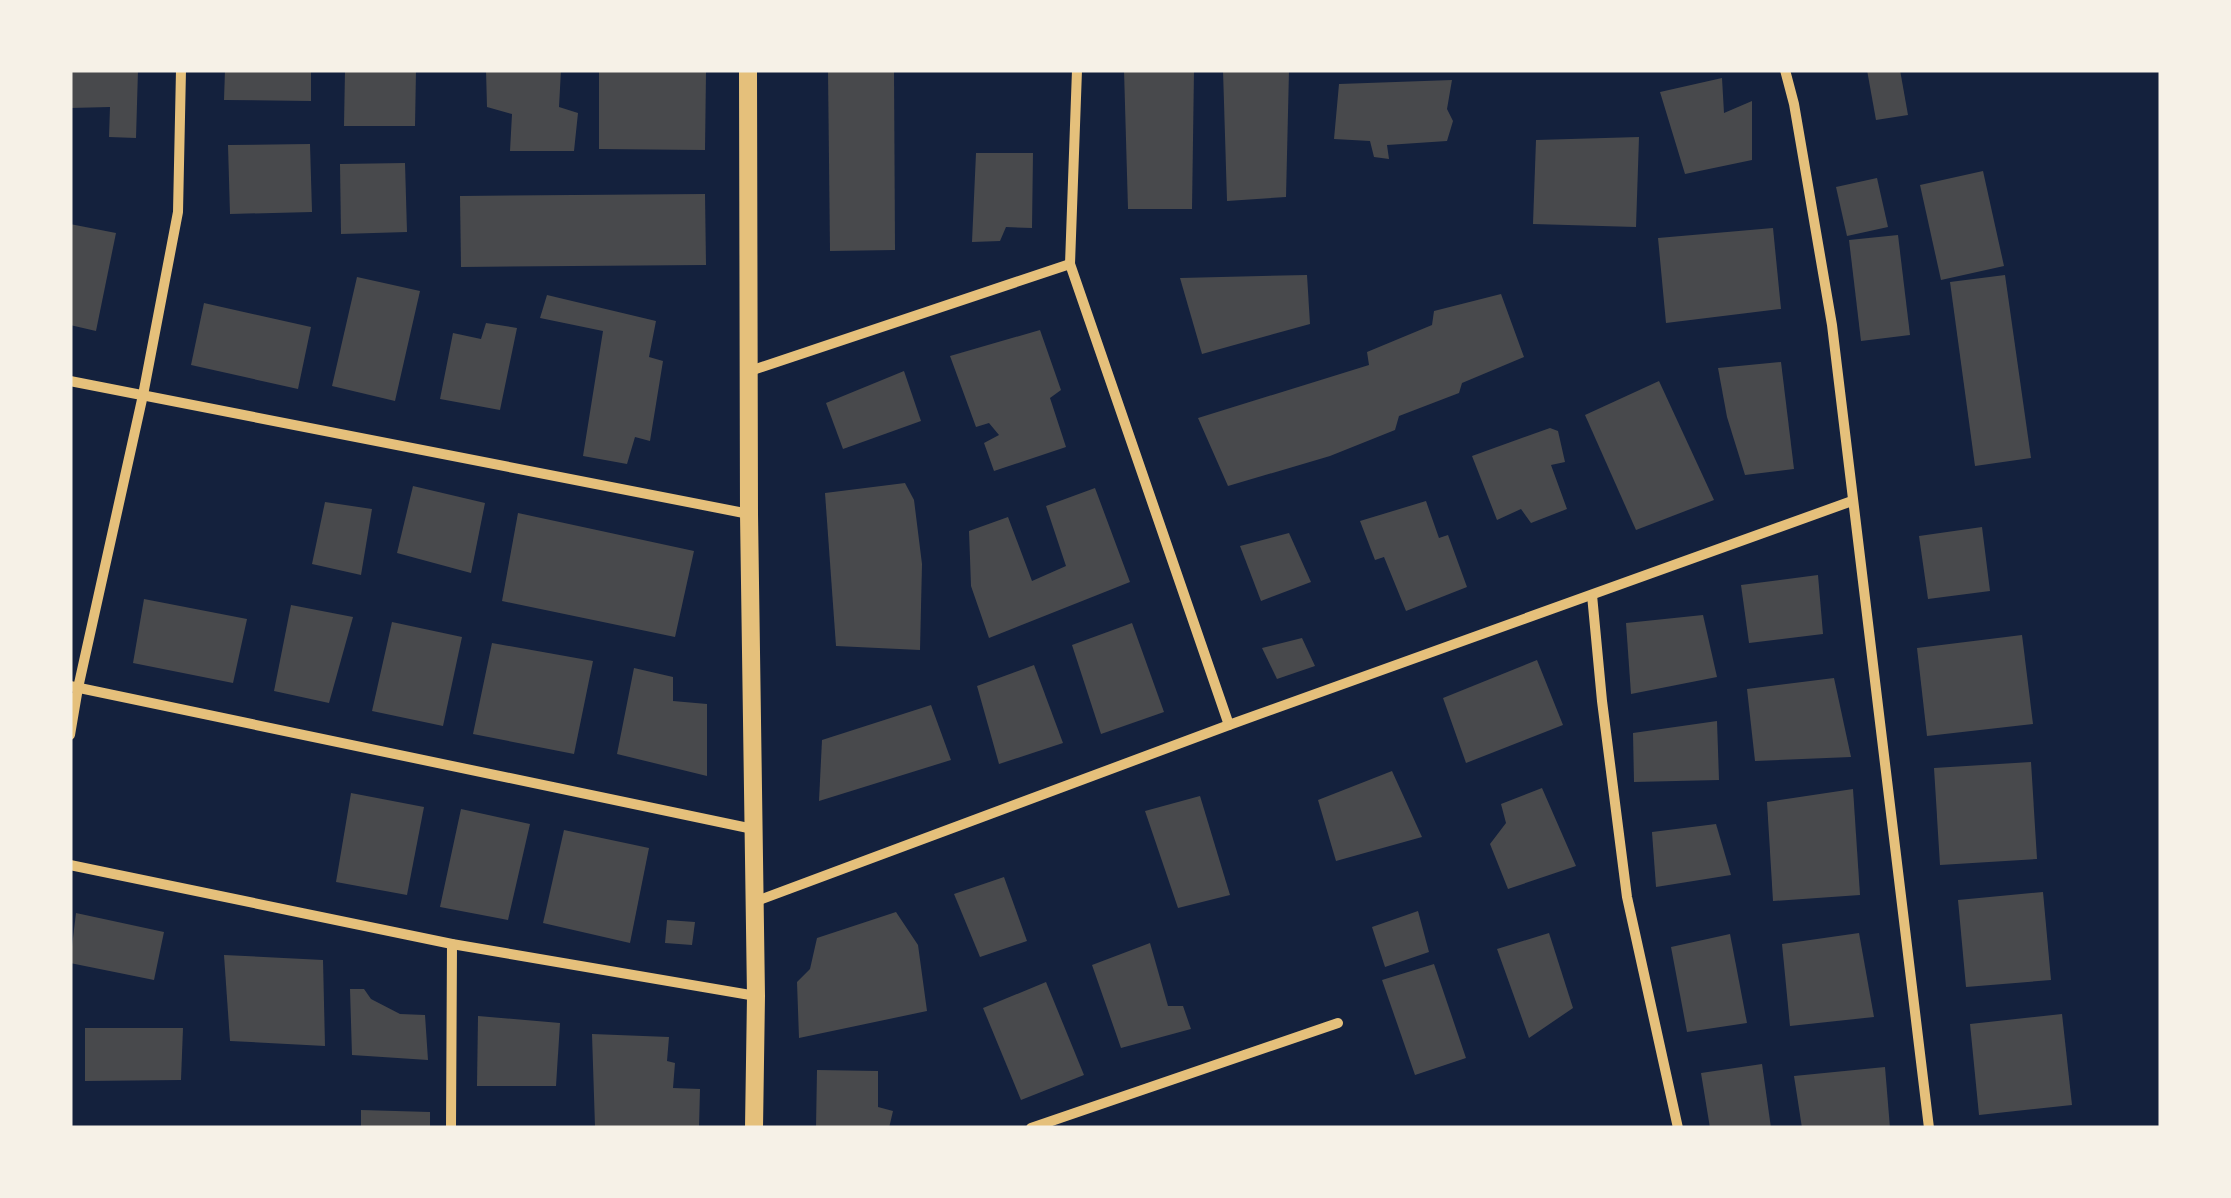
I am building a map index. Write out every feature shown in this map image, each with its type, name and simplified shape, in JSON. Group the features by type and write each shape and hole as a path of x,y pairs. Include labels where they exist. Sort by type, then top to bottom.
{"street":[{"path":"70,735 74,687 142,395 178,212 181,70"},
{"path":"748,70 754,1128"},
{"path":"1077,70 1070,264 1229,725"},
{"path":"1785,70 1832,324 1929,1128"},
{"path":"750,372 1070,264"},
{"path":"70,380 749,514"},
{"path":"754,902 1229,725 1852,501"},
{"path":"1592,595 1627,897 1678,1128"},
{"path":"74,687 753,829"},
{"path":"70,865 452,944 756,996"},
{"path":"450,1128 452,944"},
{"path":"1031,1128 1338,1023"}],"building":[{"path":"70,70 138,70 136,138 109,137 110,107 70,108"},
{"path":"225,70 311,70 311,101 224,100"},
{"path":"345,70 416,70 415,126 344,126"},
{"path":"486,70 561,70 559,107 578,113 574,151 510,151 512,114 487,107"},
{"path":"828,70 894,70 895,250 830,251"},
{"path":"1124,70 1194,70 1192,209 1128,209"},
{"path":"1223,70 1289,70 1286,197 1227,201"},
{"path":"1867,70 1900,70 1908,115 1876,120"},
{"path":"599,72 706,72 705,150 599,149"},
{"path":"1722,78 1724,113 1752,101 1752,160 1685,174 1660,92"},
{"path":"1452,80 1447,109 1453,121 1447,141 1387,145 1389,159 1374,157 1370,141 1334,139 1339,84"},
{"path":"1639,137 1636,227 1533,224 1536,140"},
{"path":"310,144 312,212 230,214 228,145"},
{"path":"976,153 1033,153 1032,228 1006,227 1000,241 972,242"},
{"path":"405,163 407,232 341,234 340,164"},
{"path":"1983,171 2004,266 1941,280 1920,185"},
{"path":"1877,178 1888,227 1847,236 1836,187"},
{"path":"705,194 706,265 461,267 460,196"},
{"path":"70,224 116,233 96,331 70,325"},
{"path":"1773,228 1781,309 1666,323 1658,238"},
{"path":"1898,235 1910,335 1861,341 1849,240"},
{"path":"1307,275 1310,324 1202,354 1180,278"},
{"path":"2005,275 2031,458 1975,466 1950,282"},
{"path":"357,277 420,291 395,401 332,386"},
{"path":"1501,294 1524,357 1462,383 1459,393 1399,416 1395,430 1330,456 1228,486 1198,418 1369,365 1367,352 1432,325 1434,311"},
{"path":"547,295 656,321 649,357 663,361 650,441 635,437 627,464 583,456 603,331 540,318"},
{"path":"204,303 311,327 298,389 191,365"},
{"path":"486,323 517,328 500,410 440,399 453,333 481,339"},
{"path":"1040,330 1061,390 1050,398 1066,447 994,471 984,443 999,435 989,423 976,427 950,356"},
{"path":"1781,362 1794,469 1745,475 1727,417 1718,368"},
{"path":"904,371 921,421 843,449 826,403"},
{"path":"1659,381 1714,500 1636,530 1585,415"},
{"path":"1550,428 1558,431 1565,462 1551,465 1567,509 1531,523 1521,509 1497,520 1472,456"},
{"path":"905,483 914,500 922,564 920,650 836,646 825,493"},
{"path":"413,486 485,503 471,573 397,553"},
{"path":"1095,488 1130,582 989,638 971,586 969,531 1008,517 1032,581 1066,566 1046,506"},
{"path":"1426,501 1439,538 1448,535 1467,587 1406,611 1384,557 1375,560 1360,521"},
{"path":"325,502 372,509 361,575 312,564"},
{"path":"518,513 694,551 675,637 502,601"},
{"path":"1982,527 1990,591 1928,599 1919,536"},
{"path":"1289,533 1311,582 1261,601 1240,546"},
{"path":"1818,575 1823,634 1749,643 1741,585"},
{"path":"144,599 247,619 233,683 133,663"},
{"path":"291,605 353,617 329,703 274,691"},
{"path":"1703,615 1717,677 1631,694 1626,623"},
{"path":"392,622 462,637 443,726 372,711"},
{"path":"1132,623 1164,712 1101,734 1072,645"},
{"path":"2022,635 2033,724 1927,736 1917,648"},
{"path":"1302,638 1315,666 1277,679 1262,648"},
{"path":"492,643 593,661 574,754 473,734"},
{"path":"1537,660 1563,725 1466,763 1443,698"},
{"path":"1034,665 1063,743 999,764 977,686"},
{"path":"634,668 673,677 673,701 707,704 707,776 617,754"},
{"path":"1834,678 1851,757 1755,761 1747,689"},
{"path":"931,705 951,760 819,801 822,740"},
{"path":"1717,721 1719,780 1634,782 1633,733"},
{"path":"2031,762 2037,859 1940,865 1934,768"},
{"path":"1392,771 1422,837 1336,861 1318,800"},
{"path":"1542,788 1576,866 1508,889 1490,844 1506,823 1501,804"},
{"path":"1853,789 1860,895 1773,901 1767,802"},
{"path":"351,793 424,807 407,895 336,882"},
{"path":"1200,796 1230,895 1178,908 1145,811"},
{"path":"461,809 530,824 508,920 440,907"},
{"path":"1716,824 1731,875 1656,887 1652,832"},
{"path":"564,830 649,848 630,943 543,923"},
{"path":"1004,877 1027,941 980,957 954,894"},
{"path":"2043,892 2051,980 1966,987 1958,900"},
{"path":"1418,911 1429,952 1385,967 1372,927"},
{"path":"896,912 918,945 927,1011 799,1038 797,982 810,969 817,938"},
{"path":"76,913 164,932 154,980 70,963"},
{"path":"667,920 695,922 692,945 665,943"},
{"path":"1549,933 1573,1008 1529,1038 1497,949"},
{"path":"1859,933 1874,1017 1790,1026 1782,944"},
{"path":"1730,934 1747,1023 1687,1032 1671,947"},
{"path":"1150,943 1168,1006 1183,1006 1191,1029 1121,1048 1092,965"},
{"path":"224,955 323,960 325,1046 230,1041"},
{"path":"1434,964 1466,1058 1415,1075 1382,980"},
{"path":"1046,982 1084,1075 1021,1100 983,1008"},
{"path":"350,989 364,989 371,999 400,1014 425,1015 428,1060 352,1055"},
{"path":"2062,1014 2072,1105 1979,1115 1970,1024"},
{"path":"478,1016 560,1023 556,1086 477,1086"},
{"path":"85,1028 183,1028 181,1080 85,1081"},
{"path":"592,1034 669,1037 667,1061 675,1063 673,1088 700,1089 699,1128 595,1127"},
{"path":"1762,1064 1771,1128 1710,1128 1701,1073"},
{"path":"1885,1067 1890,1128 1802,1128 1794,1076"},
{"path":"817,1070 878,1071 878,1107 893,1111 889,1128 816,1128"},
{"path":"361,1110 430,1112 430,1128 361,1128"}]}
